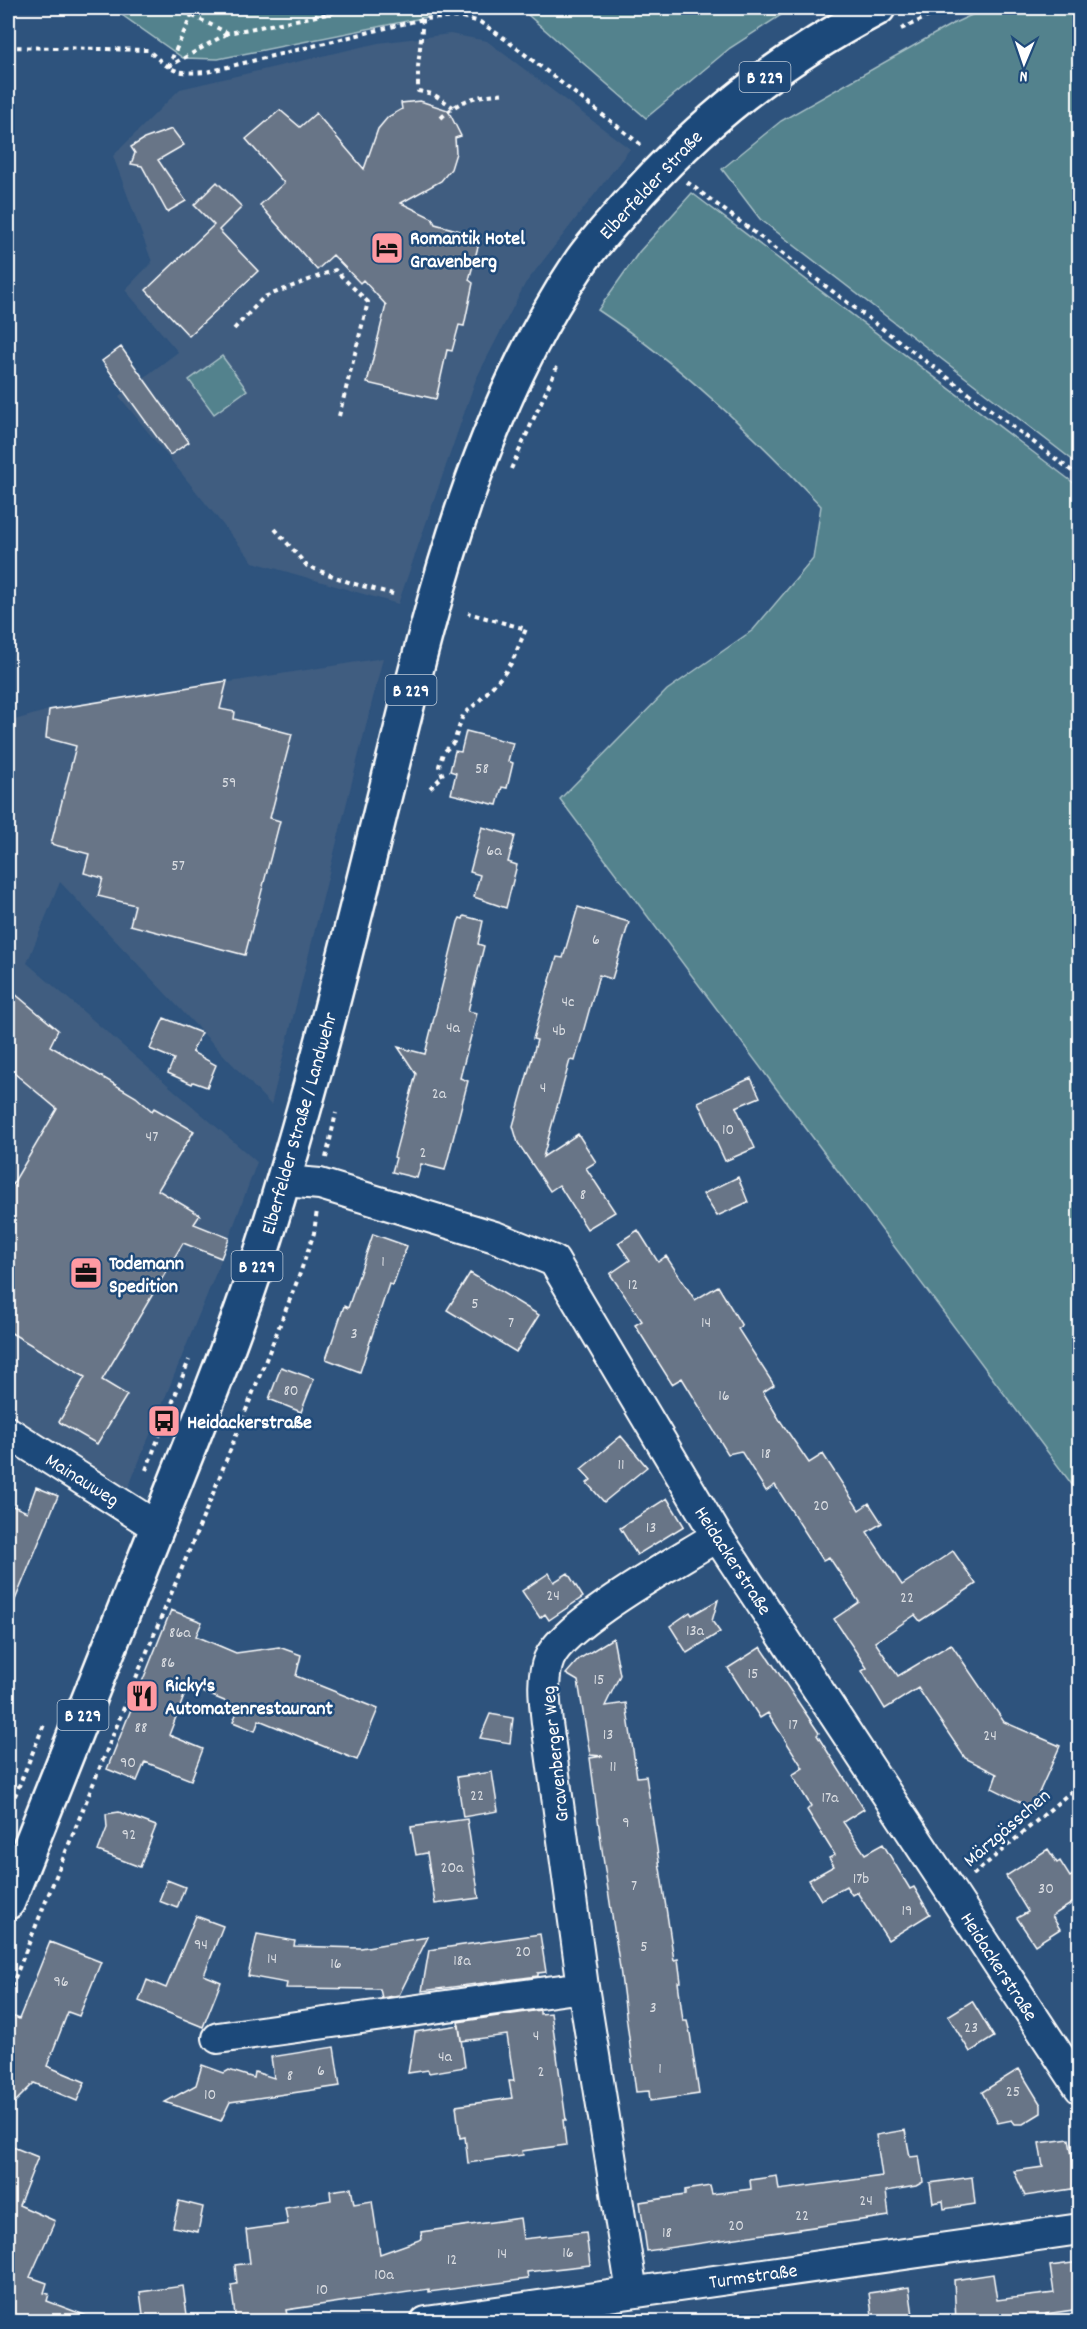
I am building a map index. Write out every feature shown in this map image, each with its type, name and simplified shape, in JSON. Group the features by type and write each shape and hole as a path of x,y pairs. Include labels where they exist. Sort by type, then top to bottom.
{"main road":[{"name":"Elberfelder Straße","path":"492,426 535,334 582,259 680,177 697,132 746,90 808,47 888,19"},
{"name":"Elberfelder Straße / Landwehr","path":"8,1902 235,1332 284,1181 346,947 434,596 492,426"}],"street":[{"name":"Heidackerstraße","path":"284,1181 320,1184 495,1237 554,1261 717,1536 1080,2088"},
{"name":"Mainauweg","path":"8,1432 157,1527"},
{"name":"Gravenberger Weg","path":"632,2292 583,1987 544,1686 549,1659 567,1635 612,1602 717,1536"},
{"path":"218,2038 583,1987"},
{"name":"Turmstraße","path":"426,2322 1080,2229"}],"path":[{"path":"176,8 228,33"},
{"path":"168,67 195,8"},
{"path":"168,67 228,33 348,8"},
{"path":"462,16 463,8"},
{"path":"888,19 947,8"},
{"path":"8,47 148,50 168,67 183,74 207,72 423,19 462,16 480,21 611,120 680,177 1080,477"},
{"path":"423,19 418,91 433,94 453,107"},
{"path":"441,118 453,107 474,96 506,93"},
{"path":"234,329 264,297 335,270 368,302 338,420"},
{"path":"511,470 557,365"},
{"path":"275,529 307,566 351,583 397,595"},
{"path":"430,788 443,776 439,766 442,753 454,742 463,715 504,674 512,662 526,629 468,613"},
{"path":"8,1995 298,1279 314,1233 320,1184 338,1102"},
{"path":"164,1421 190,1357"},
{"name":"Märzgässchen","path":"952,1894 1080,1784"}],"shaded area":[{"path":"450,34 487,41 630,149 525,284 476,379 398,604 253,562 119,396 178,352 125,290 152,262 113,156 180,89 378,43"},
{"path":"383,658 271,1105 60,882 27,963 257,1162 220,1263 127,1491 8,1418 8,722 49,710"}],"green space":[{"path":"120,8 462,8 218,59 183,58 122,15"},
{"path":"520,8 792,8 730,48 646,118"},
{"path":"987,8 1079,8 1079,465 760,219 722,169 781,121 952,24"},
{"path":"692,193 1079,487 1079,1494 560,799 667,690 753,630 813,559 821,506 742,427 687,377 629,331 598,310 639,252"},
{"path":"222,356 247,390 214,414 189,380"}],"building":[{"name":"Romantik Hotel Gravenberg","path":"420,101 448,110 461,136 455,138 456,153 451,169 441,181 401,203 432,218 435,224 464,232 479,243 469,280 473,283 464,326 459,325 452,351 447,350 436,399 367,383 386,305 363,280 360,283 333,255 317,270 260,205 284,183 246,139 280,110 300,127 316,113 364,169 378,129 388,117 402,109 401,103"},
{"path":"172,129 184,145 158,160 186,201 167,212 142,166 131,164 135,153 131,147 144,139"},
{"path":"217,182 242,207 219,230 258,271 189,336 146,290 214,225 194,205"},
{"path":"121,347 189,442 170,455 102,361"},
{"path":"227,681 220,709 235,712 234,719 292,734 270,818 280,821 245,955 130,925 135,905 98,896 103,878 84,873 89,854 51,844 76,746 46,738 49,710"},
{"path":"466,731 513,743 508,761 513,763 507,788 502,787 497,805 451,794 456,773 450,771 455,751 461,752"},
{"path":"482,827 515,836 508,862 517,865 506,908 474,897 480,875 470,872"},
{"path":"578,907 629,922 612,979 599,975 575,1061 570,1060 543,1157 578,1134 596,1162 586,1168 615,1212 587,1229 559,1185 550,1191 518,1143 513,1126 537,1040 533,1039 542,1007 557,957 563,958"},
{"path":"464,916 483,921 478,944 484,946 468,1011 477,1013 460,1078 468,1081 445,1170 421,1164 417,1178 392,1172 416,1074 398,1047 425,1054 458,922"},
{"name":"Todemann Spedition","path":"8,988 58,1030 50,1046 136,1097 152,1111 154,1108 194,1131 158,1190 200,1215 194,1224 229,1238 221,1258 183,1243 102,1380 127,1395 97,1444 59,1422 85,1377 8,1331 8,1192 57,1109 8,1068"},
{"path":"164,1018 201,1033 192,1052 216,1065 207,1087 193,1082 192,1084 168,1073 174,1059 150,1049"},
{"path":"751,1078 760,1097 736,1107 755,1148 725,1161 698,1102"},
{"path":"738,1177 748,1202 717,1216 703,1194"},
{"path":"638,1230 658,1262 666,1256 695,1300 718,1286 742,1326 738,1329 774,1385 763,1392 779,1419 809,1463 823,1454 859,1510 869,1503 882,1523 867,1532 902,1585 953,1551 976,1584 920,1621 915,1615 875,1642 898,1676 951,1644 1004,1722 1060,1746 1032,1808 992,1788 997,1774 965,1758 918,1688 885,1709 862,1671 867,1668 834,1619 859,1602 829,1557 823,1560 775,1485 766,1491 741,1451 728,1454 682,1378 672,1384 635,1325 642,1321 610,1274 630,1260 618,1243"},
{"path":"373,1234 407,1246 393,1285 389,1284 360,1372 326,1359 344,1306 348,1308"},
{"path":"470,1273 539,1315 516,1352 447,1310"},
{"path":"281,1367 314,1379 301,1412 269,1399"},
{"path":"621,1436 647,1467 604,1502 587,1483 591,1480 581,1469"},
{"path":"36,1487 58,1496 8,1617 8,1504 27,1512"},
{"path":"667,1498 684,1526 637,1555 620,1528"},
{"path":"549,1573 554,1582 568,1573 583,1597 549,1620 545,1614 540,1618 522,1591"},
{"path":"718,1600 712,1621 720,1632 687,1653 670,1626 690,1612 692,1615"},
{"path":"171,1610 202,1622 196,1636 236,1653 279,1647 301,1655 296,1676 378,1709 357,1760 259,1720 255,1731 233,1722 239,1707 188,1686 169,1735 203,1749 191,1780 145,1762 137,1781 107,1769"},
{"path":"613,1638 620,1675 605,1706 626,1703 637,1777 646,1776 674,1960 678,1959 681,1982 678,1982 683,2021 687,2021 690,2033 699,2094 650,2101 649,2091 636,2092 603,1857 590,1758 603,1756 590,1755 578,1681 566,1674 579,1659"},
{"path":"761,1647 819,1733 817,1735 864,1809 843,1822 865,1854 883,1844 910,1889 914,1887 930,1914 888,1940 857,1892 852,1895 846,1886 821,1900 809,1880 834,1866 829,1858 835,1855 807,1810 811,1806 792,1775 803,1768 768,1713 760,1718 728,1668"},
{"path":"490,1714 513,1718 510,1743 480,1738"},
{"path":"492,1772 498,1811 463,1817 457,1777"},
{"path":"119,1812 156,1826 140,1867 98,1851 107,1828 106,1814"},
{"path":"467,1819 479,1898 435,1904 427,1853 416,1855 411,1827"},
{"path":"1048,1849 1057,1863 1060,1861 1070,1877 1080,1870 1080,1898 1052,1916 1060,1929 1035,1945 1017,1918 1028,1912 1006,1876"},
{"path":"167,1880 185,1887 177,1908 159,1901"},
{"path":"196,1916 223,1926 204,1975 221,1982 203,2027 139,2001 147,1980 166,1988"},
{"path":"257,1934 295,1941 294,1946 361,1948 428,1937 399,1995 382,1998 380,1989 286,1988 287,1983 248,1976"},
{"path":"540,1934 546,1972 538,1973 538,1976 422,1991 429,1950"},
{"path":"50,1942 101,1962 79,2016 68,2012 47,2066 85,2082 77,2101 34,2083 8,2109 8,2014 19,2019"},
{"path":"972,2001 994,2037 970,2052 948,2016"},
{"path":"540,2010 540,2014 551,2013 566,2120 563,2120 566,2145 522,2151 523,2155 468,2163 465,2137 460,2138 456,2106 512,2098 509,2081 514,2081 507,2035 461,2041 458,2022"},
{"path":"459,2025 465,2067 429,2073 428,2070 408,2073 415,2032"},
{"path":"334,2047 340,2086 230,2102 221,2121 165,2102 196,2085 202,2065 224,2073 229,2070 254,2078 255,2072 274,2078 271,2057"},
{"path":"1019,2069 1041,2105 1041,2113 1023,2124 1015,2124 1012,2120 998,2123 982,2092"},
{"path":"905,2130 910,2157 919,2156 923,2182 916,2186 886,2191 889,2216 647,2251 640,2202 685,2195 685,2190 710,2186 712,2194 751,2189 750,2180 777,2176 779,2190 882,2176 876,2135"},
{"path":"1069,2139 1078,2188 1025,2196 1014,2171 1043,2167 1039,2143"},
{"path":"8,2145 38,2157 19,2205 55,2221 30,2277 47,2283 44,2293 49,2294 47,2301 95,2319 95,2322 8,2322"},
{"path":"972,2177 975,2204 944,2209 943,2201 933,2203 930,2183"},
{"path":"351,2188 354,2204 372,2201 380,2254 422,2239 421,2232 520,2218 523,2239 586,2232 590,2265 527,2272 528,2279 429,2292 429,2289 286,2310 288,2320 236,2322 231,2285 237,2284 235,2265 250,2263 246,2230 288,2224 285,2208 331,2200 330,2191"},
{"path":"179,2201 203,2207 198,2232 173,2227"},
{"path":"1080,2262 1080,2309 1046,2314 1047,2322 956,2322 954,2280 993,2274 997,2300 1054,2293 1050,2266"},
{"path":"183,2286 188,2322 144,2322 140,2292"},
{"path":"909,2287 914,2322 873,2322 869,2293"}],"place":[{"name":"Romantik Hotel Gravenberg","path":"387,248"},
{"name":"Todemann Spedition","path":"86,1273"},
{"name":"Heidackerstraße","path":"164,1421"},
{"name":"Ricky's Automatenrestaurant","path":"142,1696"}]}
